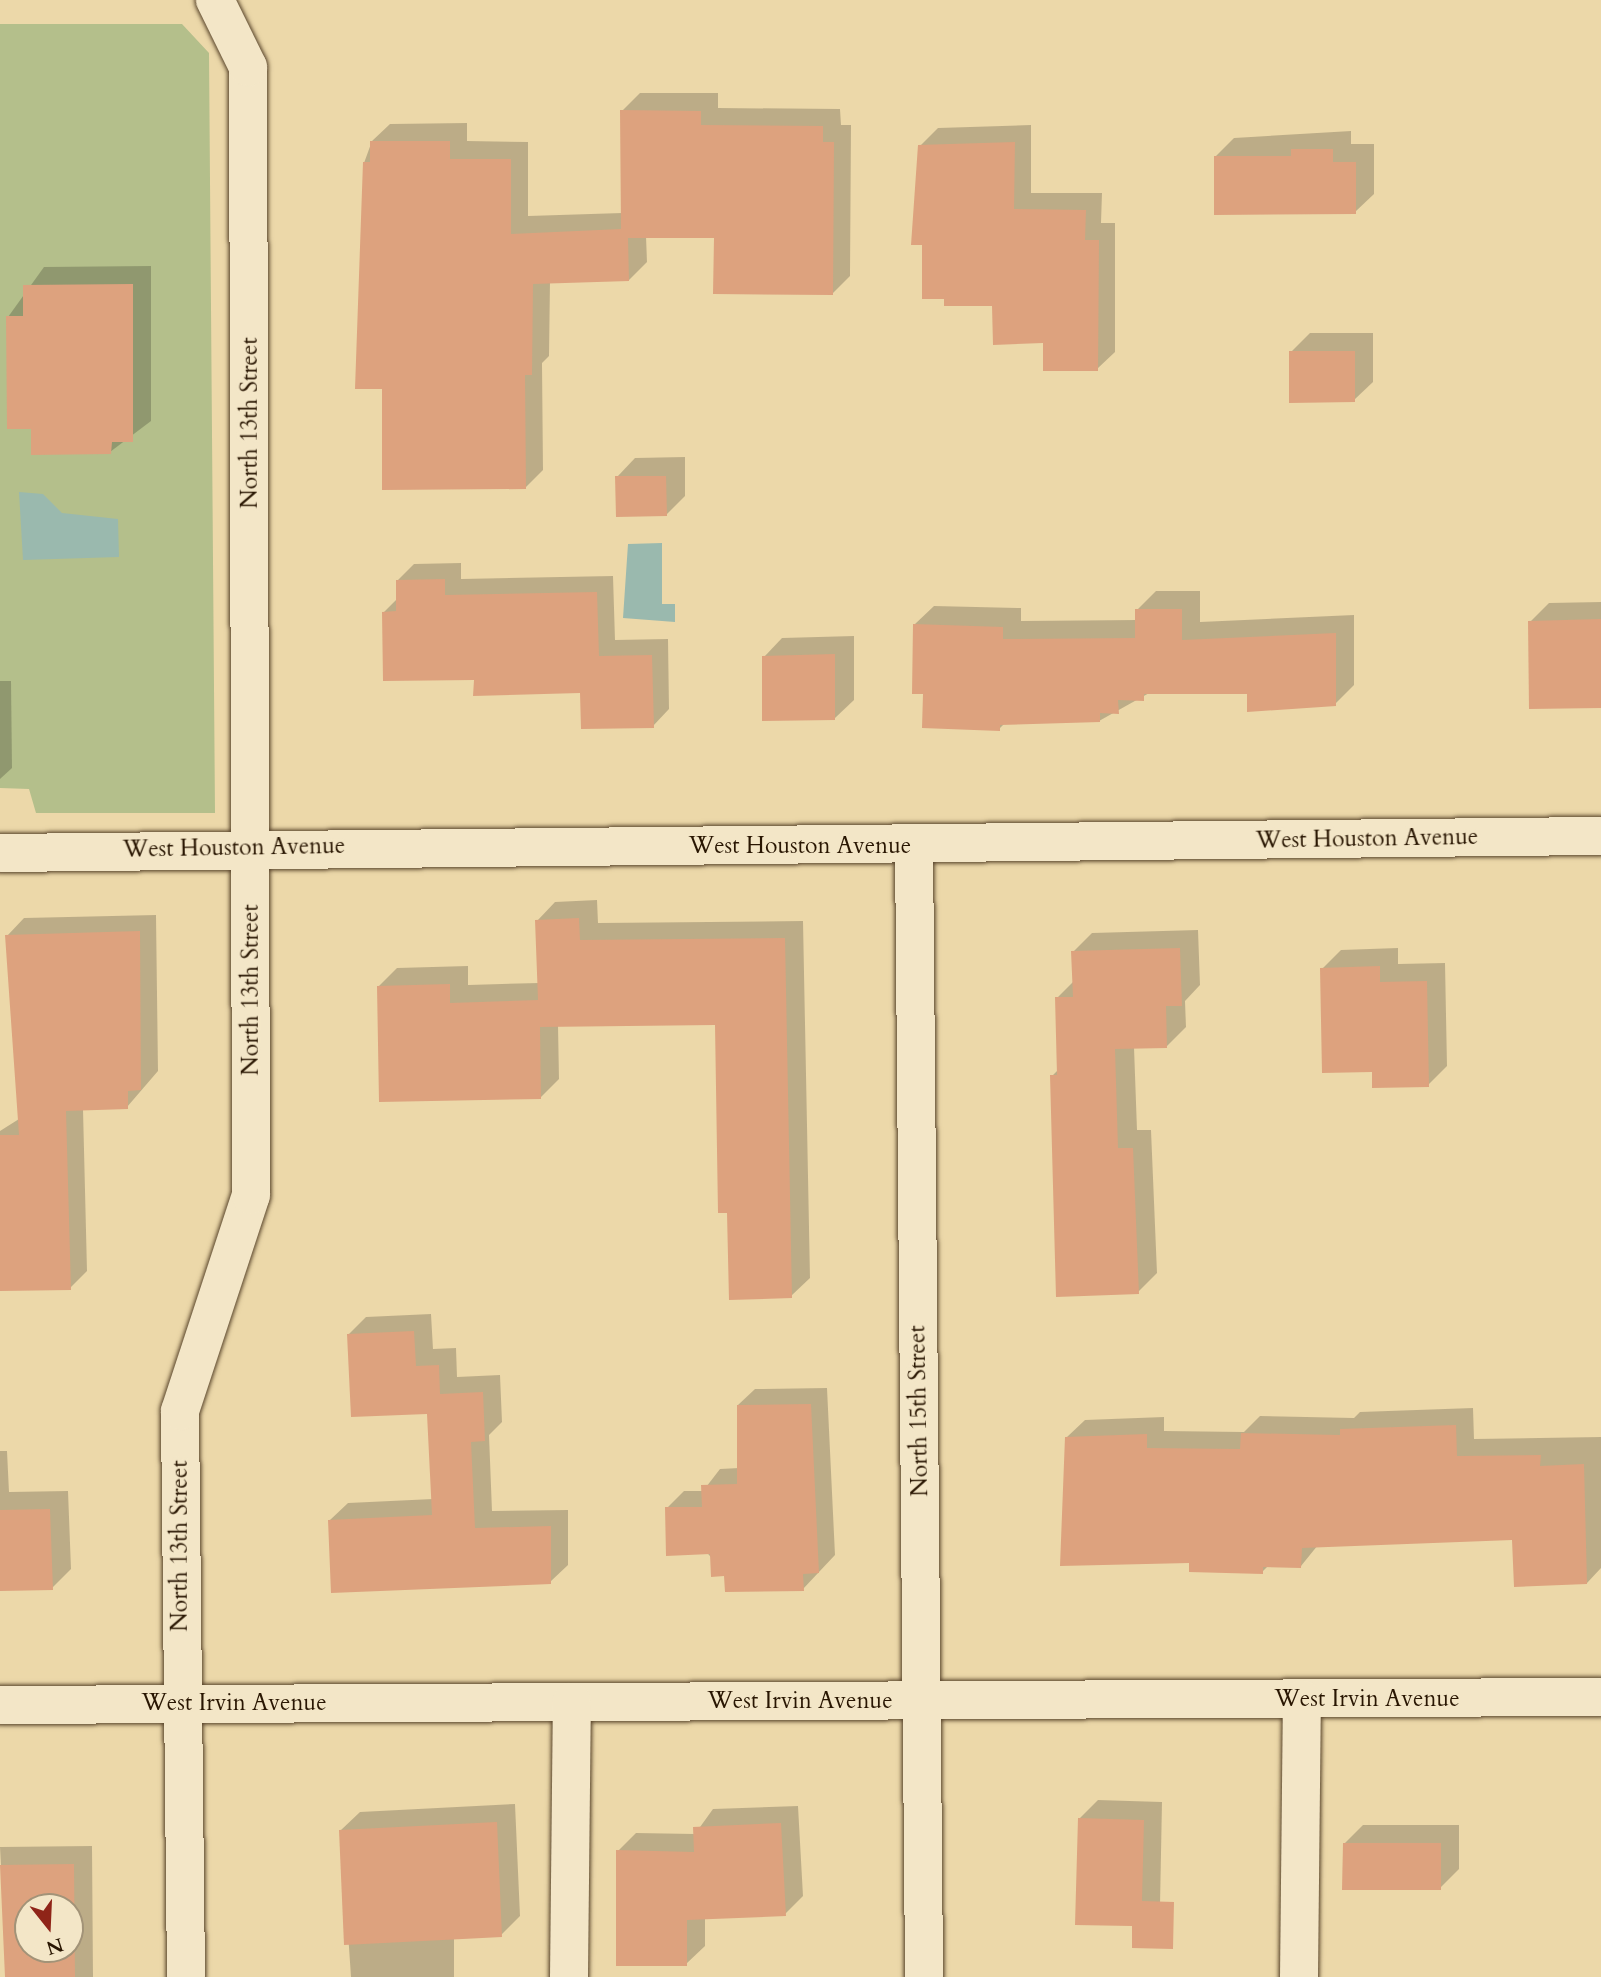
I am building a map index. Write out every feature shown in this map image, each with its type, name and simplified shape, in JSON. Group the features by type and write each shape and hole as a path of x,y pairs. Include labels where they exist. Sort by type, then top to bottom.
{"street":[{"name":"North 13th Street","path":"186,1977 180,1703 180,1411 251,1195 248,67 215,0"},
{"name":"West Houston Avenue","path":"0,853 252,847 914,846 1601,836"},
{"name":"North 15th Street","path":"914,846 924,1977"},
{"name":"West Irvin Avenue","path":"0,1705 1601,1698"},
{"path":"1299,1977 1302,1699"},
{"path":"569,1977 572,1702"}],"green space":[{"path":"0,24 182,24 209,53 215,813 36,813 29,789 0,788"}],"water":[{"path":"19,492 43,494 62,513 118,519 119,557 23,560"},
{"path":"662,543 662,604 675,604 675,622 623,618 628,544"}],"building":[{"path":"620,110 701,111 701,125 823,126 823,142 834,142 833,295 713,294 714,238 628,238 629,281 533,284 532,375 525,375 526,489 382,490 382,389 355,389 363,162 370,162 370,141 450,141 450,159 511,159 511,234 621,229"},
{"path":"1015,142 1014,209 1086,210 1085,240 1099,240 1098,371 1043,371 1043,343 993,345 992,306 944,306 944,299 922,299 922,245 911,245 918,145"},
{"path":"1291,149 1333,149 1333,162 1356,162 1356,214 1214,215 1214,156 1291,156"},
{"path":"133,284 133,442 112,442 111,454 31,455 31,429 7,429 6,316 23,316 23,285"},
{"path":"1289,351 1355,351 1355,402 1289,403"},
{"path":"615,476 666,476 667,516 616,517"},
{"path":"445,579 445,595 597,592 599,656 652,655 654,728 581,729 580,693 473,696 474,680 383,681 382,612 396,611 396,580"},
{"path":"1135,609 1182,609 1182,640 1336,633 1336,706 1247,712 1247,694 1144,694 1144,701 1118,700 1119,714 1100,713 1100,722 1000,725 1000,731 922,728 923,694 912,694 913,624 1003,627 1003,639 1135,638"},
{"path":"1601,619 1601,708 1529,709 1528,621"},
{"path":"835,654 835,720 762,721 762,656"},
{"path":"579,918 580,940 785,938 792,1298 729,1300 727,1213 718,1213 715,1025 540,1027 541,1099 379,1102 377,986 450,984 450,1003 538,1000 535,920"},
{"path":"140,931 141,1090 128,1091 128,1109 66,1111 71,1290 0,1291 0,1135 19,1135 5,935"},
{"path":"1180,948 1182,1006 1166,1006 1167,1048 1115,1049 1118,1148 1133,1148 1139,1294 1056,1297 1050,1075 1057,1075 1055,997 1073,997 1071,951"},
{"path":"1380,966 1380,982 1427,981 1429,1087 1372,1088 1372,1072 1322,1073 1320,968"},
{"path":"414,1331 416,1366 439,1365 440,1394 483,1392 485,1441 471,1442 475,1528 551,1526 551,1584 331,1593 328,1520 432,1515 427,1414 351,1417 347,1334"},
{"path":"811,1404 819,1573 803,1574 804,1591 725,1592 724,1576 711,1577 710,1554 666,1556 665,1507 702,1507 701,1485 737,1484 737,1405"},
{"path":"1456,1425 1457,1456 1541,1455 1540,1466 1584,1464 1587,1584 1514,1587 1512,1540 1302,1548 1301,1568 1263,1567 1263,1574 1189,1572 1189,1563 1060,1566 1065,1437 1147,1434 1147,1448 1240,1449 1241,1433 1340,1435 1340,1429"},
{"path":"50,1509 53,1590 0,1591 0,1510"},
{"path":"1078,1818 1144,1820 1142,1901 1174,1902 1173,1949 1132,1948 1132,1926 1075,1925"},
{"path":"497,1822 502,1937 344,1945 339,1830"},
{"path":"781,1823 786,1916 687,1920 687,1966 616,1966 616,1850 694,1852 693,1827"},
{"path":"1343,1843 1441,1843 1441,1890 1342,1890"},
{"path":"74,1864 74,1893 14,1893 14,1963 75,1963 75,1977 5,1977 0,1865"}]}
